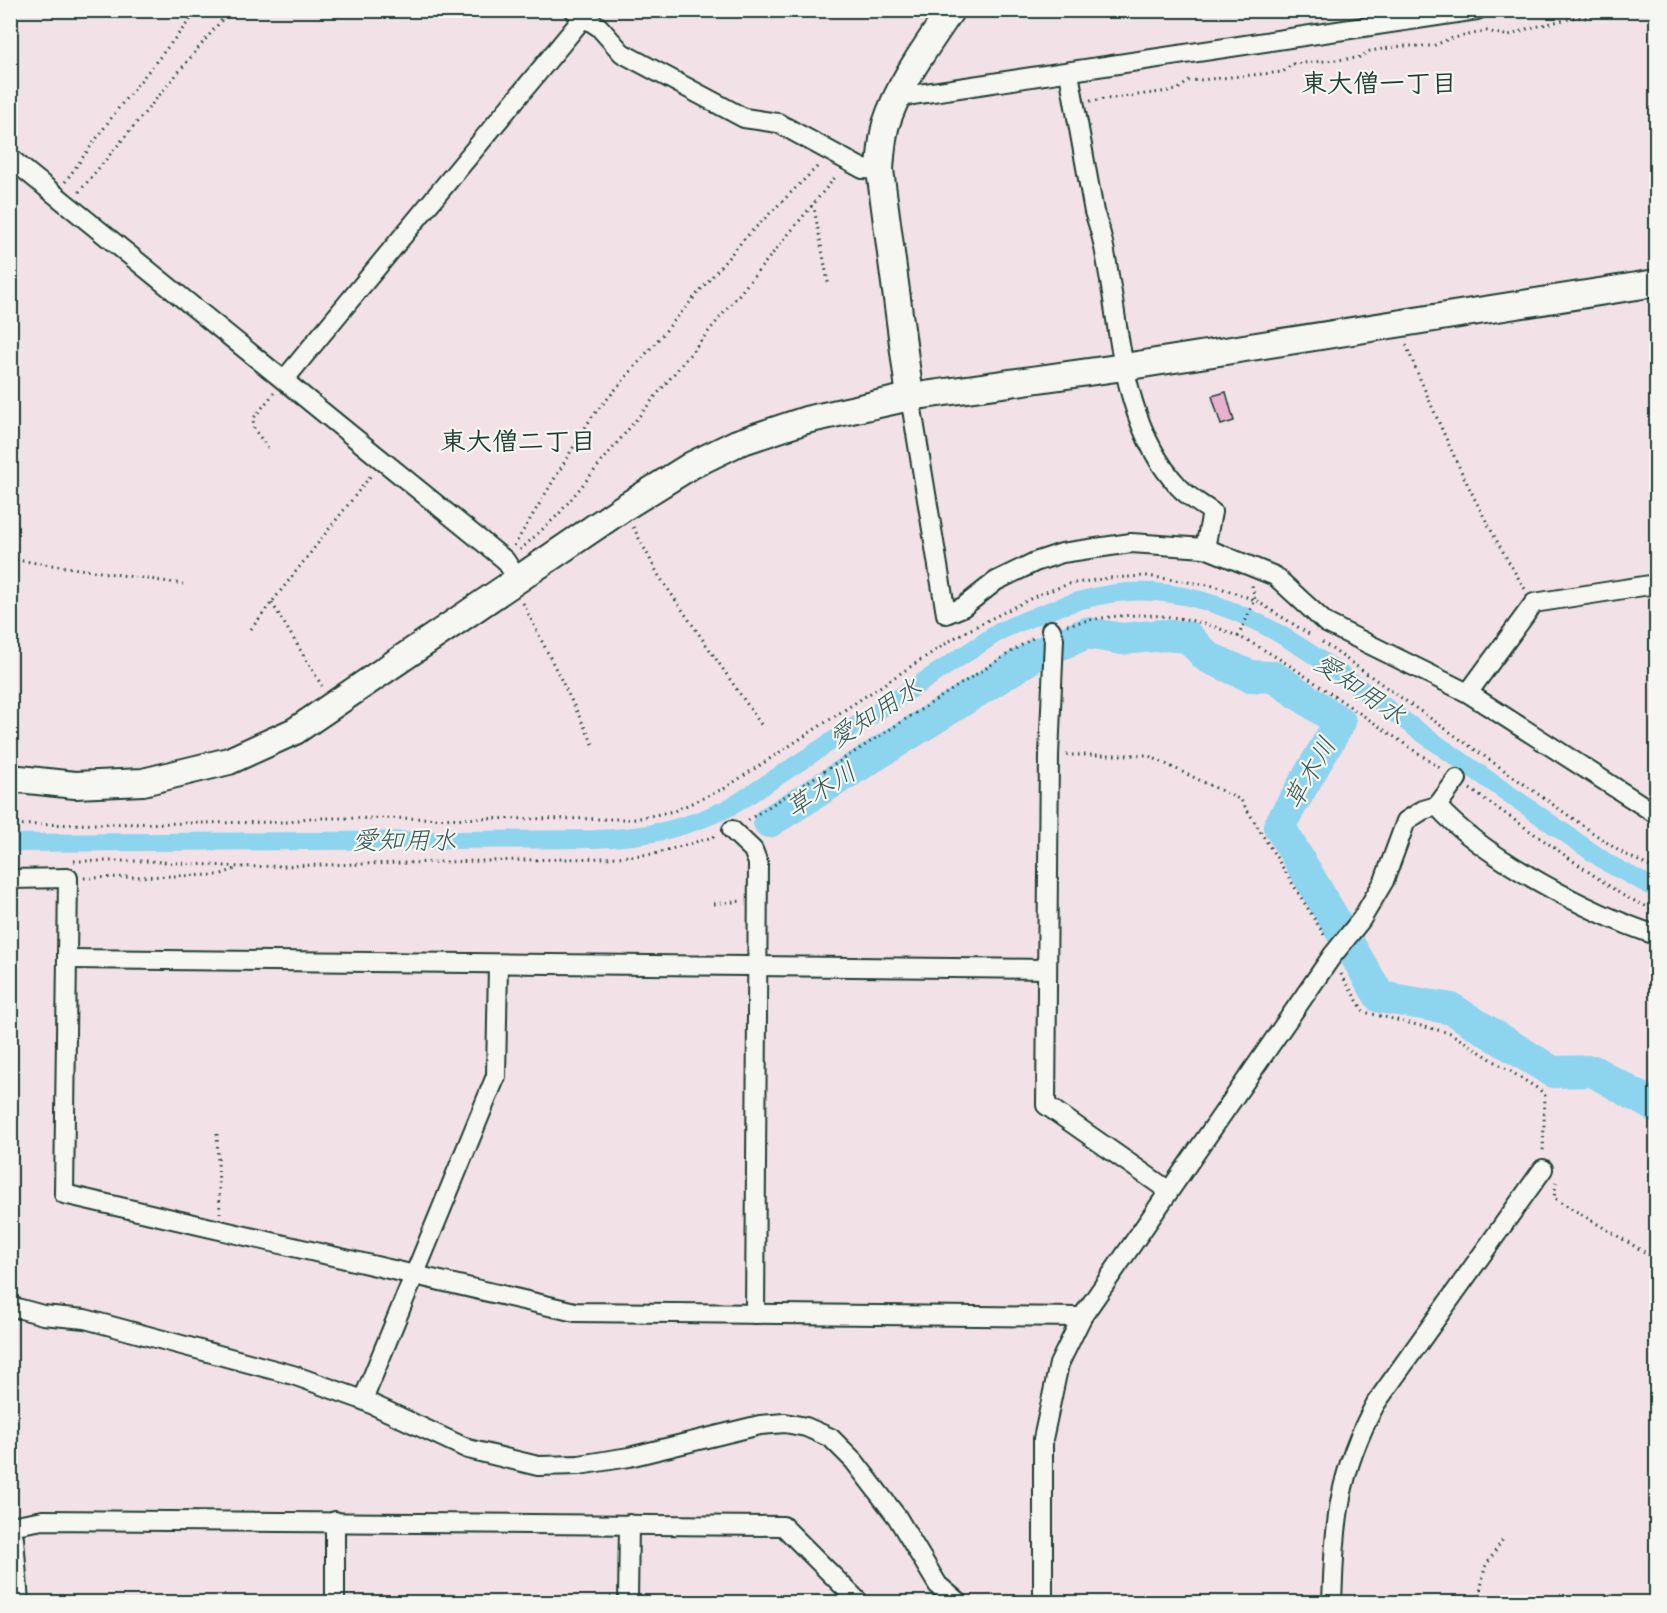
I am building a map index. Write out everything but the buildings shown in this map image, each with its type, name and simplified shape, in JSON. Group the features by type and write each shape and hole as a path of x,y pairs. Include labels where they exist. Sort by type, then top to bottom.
{"street":[{"path":"951,10 907,78 887,123 880,171 910,397 946,614 963,607 996,581 1035,562 1062,553 1131,543 1205,548 1275,576 1326,623 1468,693 1656,814"},
{"path":"899,98 1477,10"},
{"path":"285,381 578,14 599,27 622,53 744,118 778,123 863,169 880,171"},
{"path":"1069,72 1094,212 1102,233 1124,367 1142,423 1163,468 1180,488 1212,512 1205,548"},
{"path":"10,158 285,381 511,570"},
{"path":"10,778 75,785 143,782 229,761 295,731 511,570 623,508 692,465 754,437 841,410 910,397 1124,367 1656,283"},
{"path":"1468,693 1534,603 1656,584"},
{"path":"1051,630 1054,639 1049,755 1046,1106 1169,1191"},
{"path":"1043,1602 1043,1439 1046,1413 1059,1364 1082,1317 1360,920 1384,881 1406,821 1423,810 1437,806 1457,779"},
{"path":"1437,806 1470,837 1514,866 1595,910 1656,935"},
{"path":"732,830 753,849 758,863 755,1314"},
{"path":"10,879 68,870 64,1194 575,1312 1082,1317"},
{"path":"68,959 1046,969"},
{"path":"363,1400 417,1274 496,1076 498,965"},
{"path":"1332,1602 1335,1521 1345,1471 1357,1438 1376,1403 1543,1169"},
{"path":"10,1306 43,1315 96,1322 292,1375 363,1400 468,1449 538,1466 579,1465 629,1457 760,1425 785,1423 806,1427 831,1438 854,1461 897,1517 938,1585 958,1602"},
{"path":"10,1526 43,1520 783,1526 859,1602"},
{"path":"335,1521 335,1602"},
{"path":"628,1602 629,1524"},
{"path":"10,1539 15,1602"}],"path":[{"path":"62,200 120,106 198,10"},
{"path":"62,200 230,10"},
{"path":"1076,103 1177,90 1189,81 1283,72 1292,64 1358,58 1370,51 1433,46 1449,39 1487,31 1509,36 1527,29 1576,17 1625,10"},
{"path":"511,570 550,490 591,418 745,238 822,162 829,150"},
{"path":"592,744 511,570 519,551 558,515 847,160"},
{"path":"811,206 814,208 829,287"},
{"path":"1399,324 1454,462 1491,535 1534,603"},
{"path":"268,448 254,429 253,419 285,381"},
{"path":"251,629 382,461"},
{"path":"623,508 659,576 762,726"},
{"path":"10,559 183,584"},
{"path":"10,825 291,822 307,818 635,819 674,811 725,788 959,635 1040,594 1069,584 1109,578 1147,576 1215,586 1255,600 1297,625 1432,718 1451,734 1619,851 1656,870"},
{"path":"68,870 148,861 241,867 606,858 654,854 692,845 732,830 1006,653 1051,630 1095,619 1139,614 1199,622 1238,637 1255,600"},
{"path":"272,603 322,686"},
{"path":"1049,755 1147,755 1241,800 1357,1005 1364,1012 1450,1033 1540,1090 1545,1096 1543,1169 1552,1175 1556,1183 1554,1198 1656,1259"},
{"path":"68,870 219,875 241,867"},
{"path":"714,904 757,900"},
{"path":"217,1134 220,1216 217,1229"},
{"path":"1478,1602 1485,1567 1503,1539"}],"waterway":[{"name":"愛知用水","path":"10,843 595,839 650,834 683,826 734,805 1002,630 1079,601 1127,592 1169,594 1210,603 1248,618 1286,638 1321,660 1609,864 1656,889"},
{"name":"草木川","path":"769,822 1035,655 1087,633 1122,639 1163,635 1188,637 1207,657 1250,676 1274,677 1340,722 1279,826 1380,997 1452,1009 1553,1072 1593,1071 1656,1107"}],"district":[{"name":"東大僧一丁目","path":"1379,83"},
{"name":"東大僧二丁目","path":"518,441"}]}
